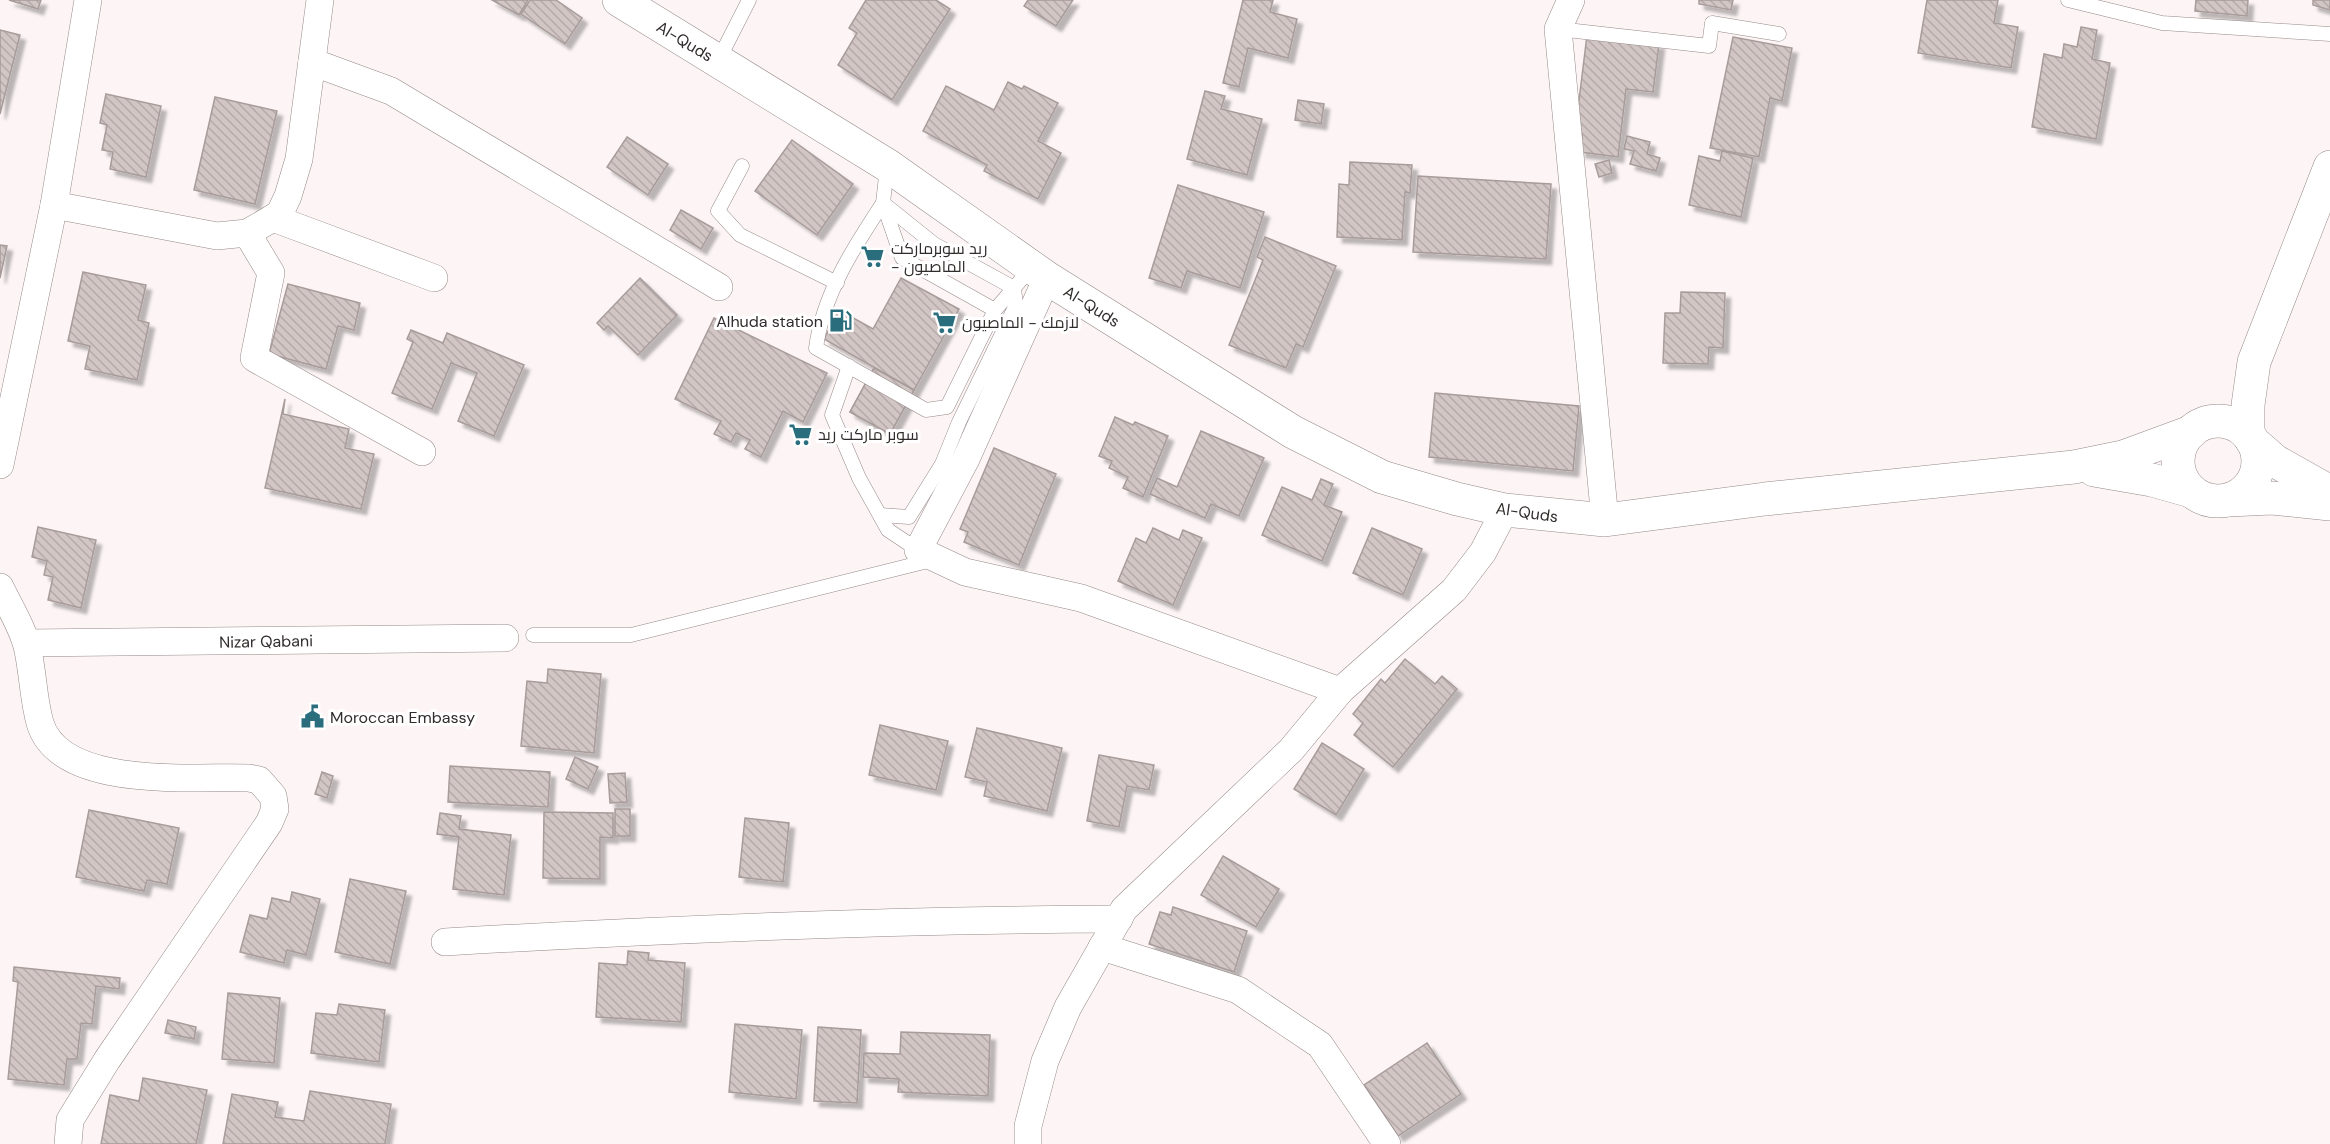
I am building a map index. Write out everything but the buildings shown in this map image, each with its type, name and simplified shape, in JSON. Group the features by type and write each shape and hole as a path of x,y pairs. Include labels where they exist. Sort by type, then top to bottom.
{"street":[{"path":"0,465 54,205 88,0"},
{"path":"54,205 217,236 247,233 280,213 288,196 299,159 320,0"},
{"name":"Al-Quds","path":"619,0 887,165 1031,278 1293,432 1382,477 1457,499 1505,510 1605,520 1765,499 2074,467"},
{"path":"1571,0 1558,29 1605,520"},
{"path":"312,62 391,91 719,287"},
{"path":"2229,500 2249,487 2255,476 2257,452 2250,438 2248,405 2254,362 2330,167"},
{"path":"273,218 434,278"},
{"path":"247,233 271,273 254,358 422,452"},
{"path":"1031,278 966,459 928,555 965,572 1081,598 1340,691"},
{"path":"2191,491 2182,481 2178,468 2182,442 2254,362"},
{"path":"2074,467 2123,457 2214,421 2227,422 2250,438 2275,461 2330,492"},
{"path":"2074,467 2143,478 2191,491 2208,500 2272,498 2330,504"},
{"path":"1028,1144 1028,1126 1045,1061 1068,1007 1124,909 1291,750 1340,691 1454,590 1483,552 1505,510"},
{"path":"0,587 27,643 40,723 51,745 69,759 98,769 141,775 249,777 260,780 273,796 274,809 269,824 107,1060 70,1120 68,1144"},
{"name":"Nizar Qabani","path":"27,643 504,638"},
{"path":"445,942 686,929 974,920 1119,919"},
{"path":"1102,947 1238,990 1320,1045 1387,1144"}],"lane":[{"path":"718,61 749,0"},
{"path":"2068,0 2162,23 2330,34"},
{"path":"1558,29 1709,46 1712,23 1779,34"},
{"path":"887,165 883,203 902,258 995,310"},
{"path":"742,166 718,211 740,235 837,284"},
{"path":"883,203 934,244 1031,278"},
{"path":"883,203 845,262 818,332 816,348 926,410 947,407 963,413"},
{"path":"947,407 995,310 1031,278"},
{"path":"880,515 909,517 942,464 963,413 1031,278"},
{"path":"849,366 832,415 859,478 888,530 928,555"},
{"path":"533,635 631,635 928,555"}],"place":[{"name":"ريد سوبرماركت - الماصيون","path":"873,257"},
{"name":"Alhuda station","path":"841,321"},
{"name":"لازمك - الماصيون","path":"944,322"},
{"name":"سوبر ماركت ريد","path":"800,434"},
{"name":"Moroccan Embassy","path":"312,717"}]}
